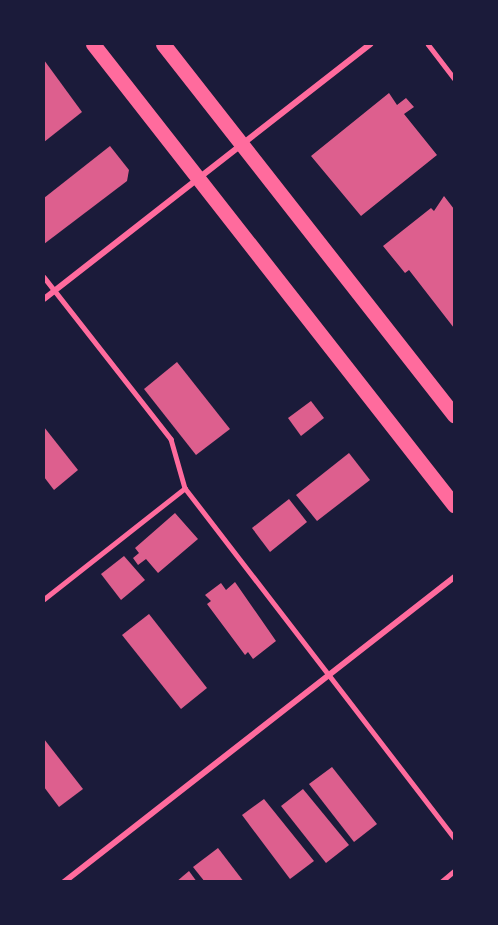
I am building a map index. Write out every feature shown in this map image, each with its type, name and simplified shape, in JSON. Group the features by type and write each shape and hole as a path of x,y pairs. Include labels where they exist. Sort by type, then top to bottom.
{"main road":[{"path":"93,44 454,505"},
{"path":"163,44 454,415"}],"street":[{"path":"44,299 370,44"},
{"path":"64,882 454,577"}],"lane":[{"path":"428,44 454,78"},
{"path":"44,277 171,439 184,488 454,837"},
{"path":"44,599 184,488"},
{"path":"441,882 454,871"}],"building":[{"path":"44,60 82,112 44,142"},
{"path":"389,93 397,105 406,98 414,107 404,114 437,155 361,216 311,156"},
{"path":"110,146 129,170 127,181 44,244 44,198"},
{"path":"444,196 454,209 454,328 409,270 405,273 383,246 431,208 434,211"},
{"path":"177,362 230,429 196,455 144,389"},
{"path":"311,401 324,418 301,436 288,418"},
{"path":"44,427 78,470 54,490 44,477"},
{"path":"349,453 370,480 317,521 296,495"},
{"path":"289,499 307,522 270,552 252,528"},
{"path":"175,513 198,539 158,573 146,559 138,565 133,558 139,553 135,548"},
{"path":"124,556 145,580 121,600 101,574"},
{"path":"235,582 276,641 253,659 248,652 245,655 207,604 211,601 205,595 221,583 226,590"},
{"path":"149,614 207,688 181,709 122,635"},
{"path":"44,739 83,789 59,807 44,787"},
{"path":"332,767 377,824 354,842 309,784"},
{"path":"303,789 349,845 326,863 281,806"},
{"path":"264,799 314,861 290,879 242,815"},
{"path":"218,848 244,882 205,882 193,867"},
{"path":"189,871 197,882 176,882"}]}
